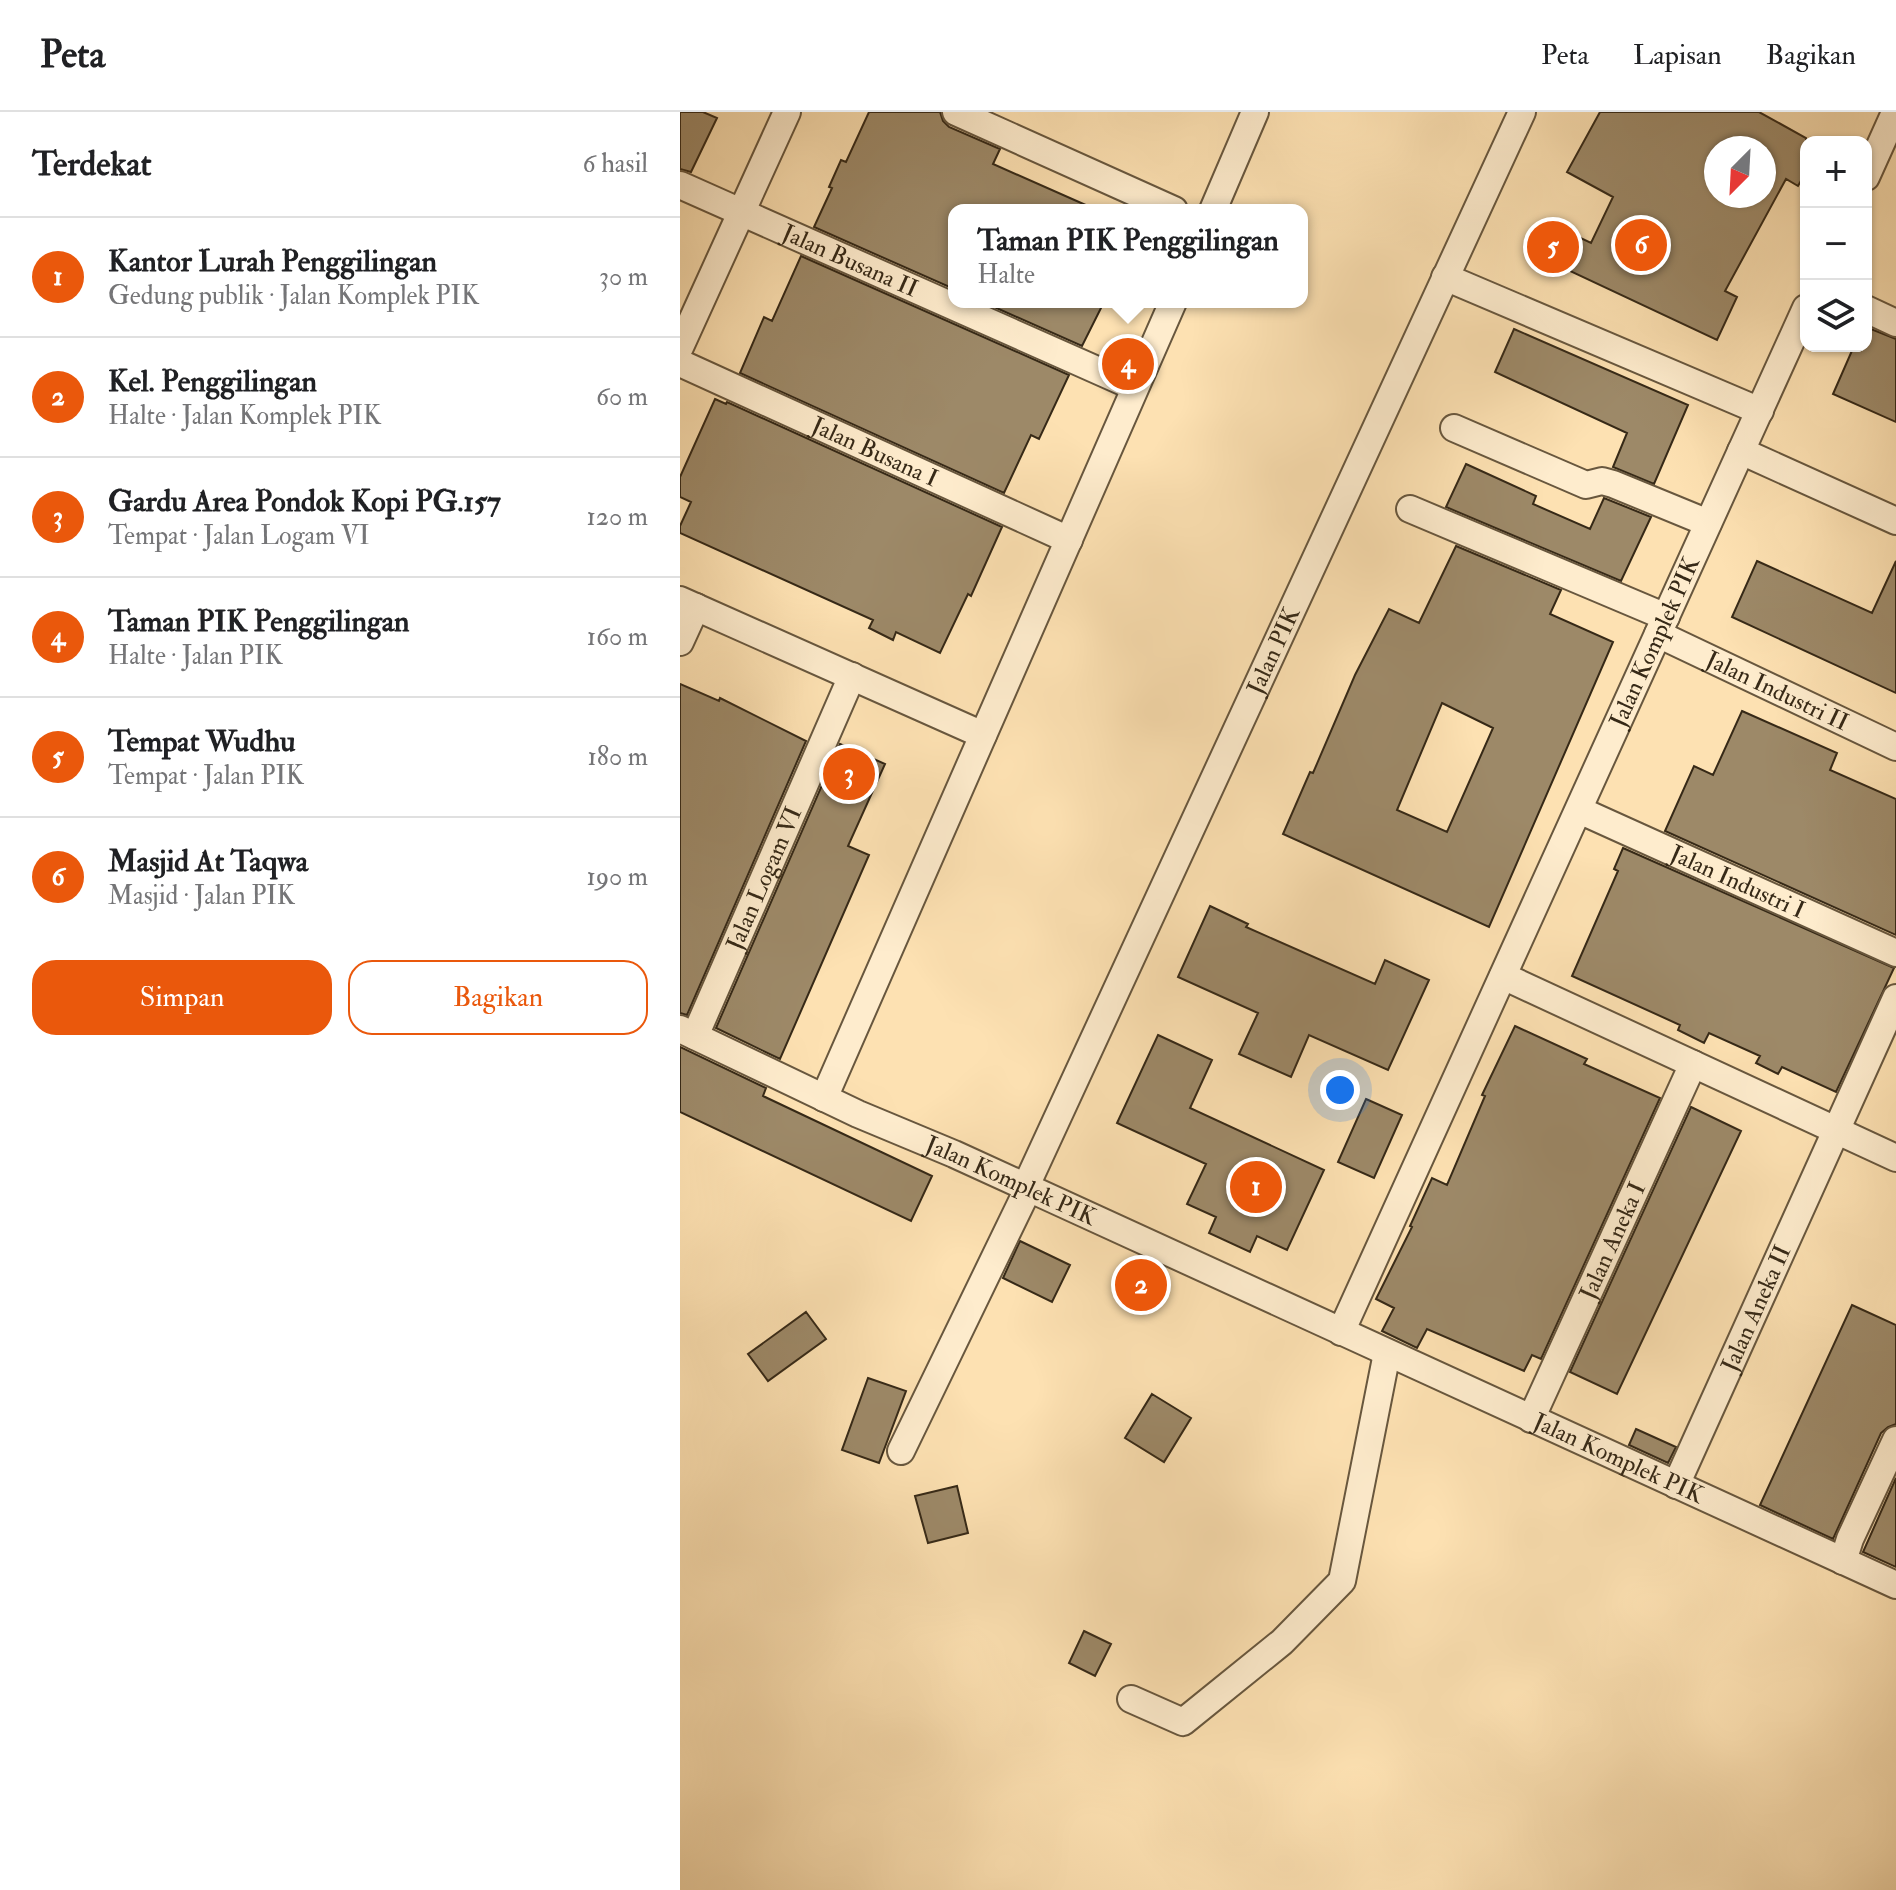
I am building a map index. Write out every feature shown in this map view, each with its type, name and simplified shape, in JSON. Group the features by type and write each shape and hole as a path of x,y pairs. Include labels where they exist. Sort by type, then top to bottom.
{"street":[{"path":"680,347 787,112"},
{"path":"956,112 1161,204"},
{"path":"1216,204 1255,112"},
{"name":"Jalan PIK","path":"901,1451 1027,1188 1522,112"},
{"path":"1872,162 1890,116"},
{"name":"Jalan Busana II","path":"680,185 948,304"},
{"path":"1445,277 1760,411"},
{"name":"Jalan Busana II","path":"957,308 1135,387"},
{"path":"824,1098 1170,308"},
{"path":"1872,312 1896,323"},
{"name":"Jalan Komplek PIK","path":"1341,1332 1800,321"},
{"name":"Jalan Busana I","path":"680,363 1069,540"},
{"path":"1454,428 1586,485 1602,481 1613,484 1708,523"},
{"path":"1741,451 1896,521"},
{"name":"Jalan Industri II","path":"1410,509 1662,626 1896,747"},
{"path":"680,642 688,604 983,735"},
{"name":"Jalan Logam VI","path":"688,1033 852,676"},
{"name":"Jalan Industri I","path":"1579,810 1896,953"},
{"path":"1503,976 1896,1158"},
{"name":"Jalan Aneka II","path":"1676,1485 1896,998"},
{"name":"Jalan Komplek PIK","path":"688,1033 858,1114 954,1154 1896,1585"},
{"name":"Jalan Aneka I","path":"1531,1419 1693,1064"},
{"path":"1131,1699 1183,1722 1282,1642 1342,1581 1387,1353"},
{"path":"1843,1561 1896,1440"}],"building":[{"path":"680,112 703,112 717,118 691,172 680,169"},
{"path":"869,112 940,112 949,127 1000,149 993,164 1083,204 948,204 948,286 814,227 841,160 846,162"},
{"path":"1600,112 1759,112 1802,136 1800,182 1798,186 1786,179 1776,197 1776,136 1704,136 1704,208 1770,208 1725,291 1737,297 1717,340 1564,268 1562,273 1528,256 1545,221 1591,243 1613,197 1567,172"},
{"path":"801,256 1069,375 1039,439 1031,435 1004,493 740,373 764,317 772,321"},
{"path":"996,308 1101,308 1082,346"},
{"path":"1514,329 1688,405 1654,484 1613,467 1627,433 1495,372"},
{"path":"1872,329 1896,339 1896,422 1833,394 1851,352 1872,352"},
{"path":"715,399 1002,527 971,596 968,594 940,653 896,632 893,640 869,628 873,620 680,533 691,502 680,497 680,477"},
{"path":"1466,464 1536,496 1533,504 1590,529 1604,498 1651,517 1621,581 1446,507"},
{"path":"1456,546 1561,590 1550,614 1613,642 1489,927 1283,834 1355,675 1389,609 1419,623","holes":["1442,703 1493,728 1447,832 1397,810"]},
{"path":"1757,561 1872,613 1896,561 1896,693 1732,617"},
{"path":"680,684 719,701 720,698 806,741 687,1015 680,1013"},
{"path":"1742,711 1837,753 1830,770 1896,799 1896,935 1665,831 1694,766 1713,775"},
{"path":"840,744 885,764 848,846 869,855 780,1059 716,1028"},
{"path":"1623,848 1894,968 1836,1092 1782,1067 1778,1074 1756,1063 1760,1056 1709,1033 1704,1043 1678,1030 1680,1025 1572,976 1618,871 1614,869"},
{"path":"1210,906 1248,924 1246,927 1375,984 1385,960 1429,980 1388,1070 1309,1035 1291,1077 1239,1054 1258,1013 1178,977"},
{"path":"1515,1026 1587,1059 1584,1064 1660,1098 1541,1359 1532,1355 1524,1371 1427,1329 1417,1348 1382,1331 1394,1308 1376,1299 1412,1227 1432,1178 1447,1185 1485,1096 1482,1095"},
{"path":"1158,1035 1212,1060 1190,1108 1324,1170 1287,1250 1257,1236 1250,1252 1209,1233 1216,1217 1187,1204 1206,1164 1117,1123"},
{"path":"680,1047 766,1088 763,1096 932,1176 911,1221 680,1112"},
{"path":"1366,1099 1402,1115 1374,1178 1338,1162"},
{"path":"1691,1107 1741,1131 1617,1394 1570,1372"},
{"path":"1020,1241 1070,1265 1052,1302 1003,1278"},
{"path":"1852,1305 1896,1325 1896,1424 1881,1433 1833,1539 1760,1505"},
{"path":"806,1312 826,1339 768,1381 748,1354"},
{"path":"868,1378 906,1391 879,1463 842,1450"},
{"path":"1152,1394 1191,1418 1164,1462 1125,1438"},
{"path":"1636,1429 1676,1447 1668,1463 1629,1445"},
{"path":"1896,1478 1896,1567 1863,1552"},
{"path":"957,1486 968,1533 928,1543 915,1496"},
{"path":"1084,1631 1111,1644 1095,1676 1069,1663"}],"place":[{"name":"Masjid At Taqwa","path":"1641,245"},
{"name":"Tempat Wudhu","path":"1553,247"},
{"name":"Taman PIK Penggilingan","path":"1128,364"},
{"name":"Gardu Area Pondok Kopi PG.157","path":"849,774"},
{"name":"Kantor Lurah Penggilingan","path":"1256,1187"},
{"name":"Kel. Penggilingan","path":"1141,1285"}]}
